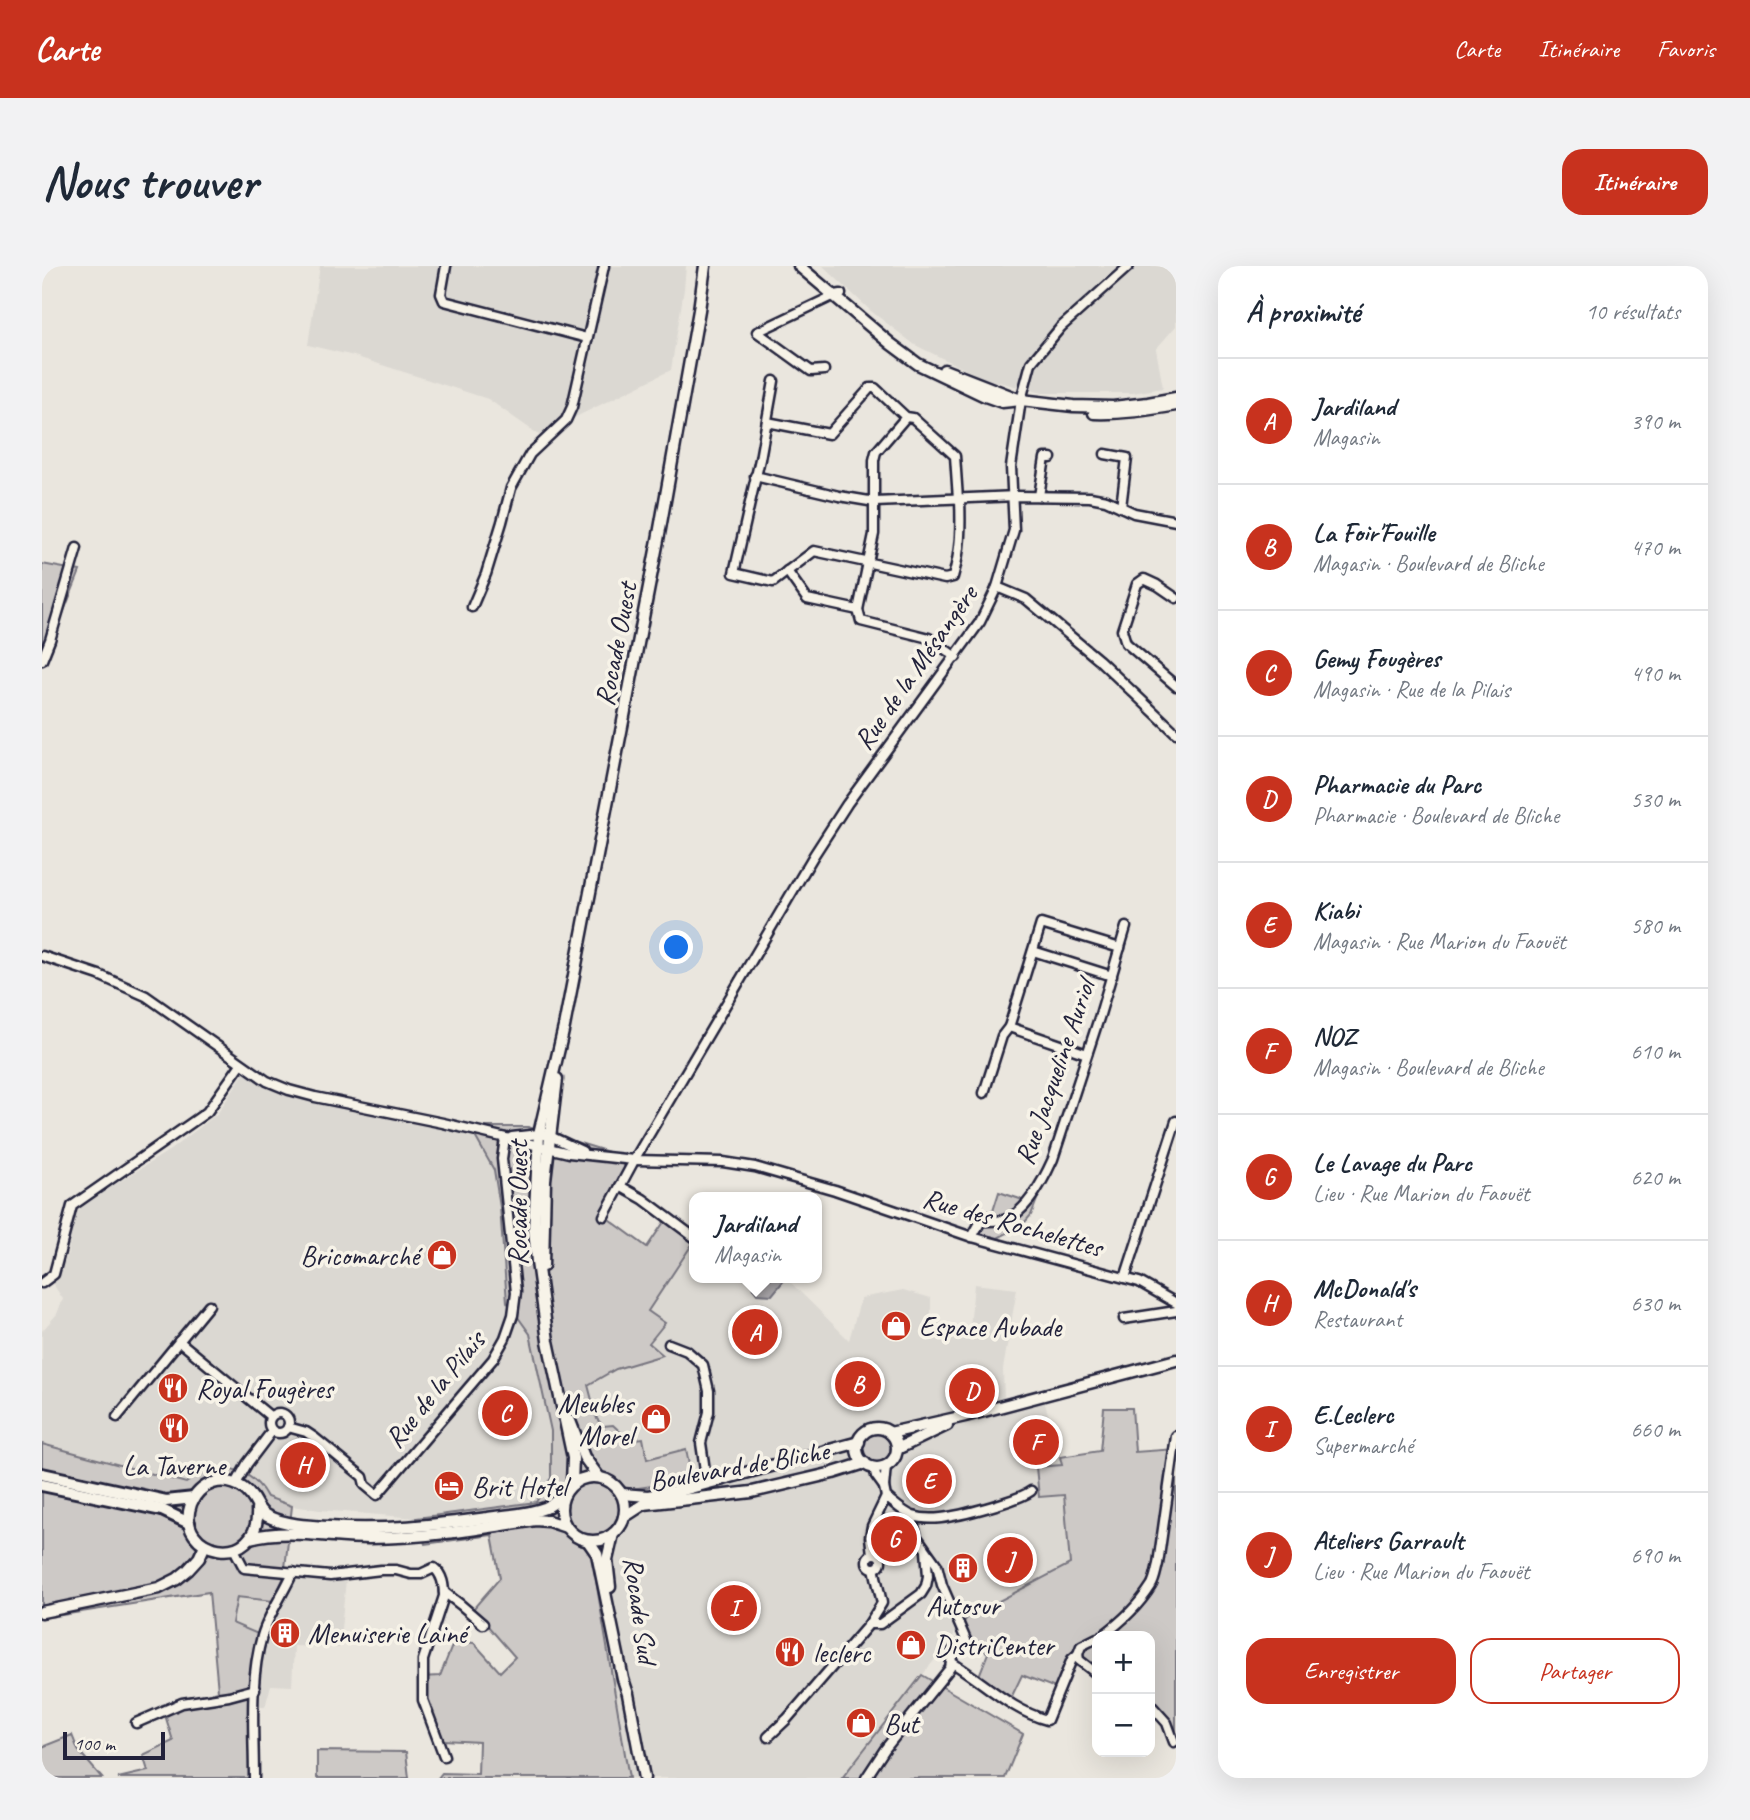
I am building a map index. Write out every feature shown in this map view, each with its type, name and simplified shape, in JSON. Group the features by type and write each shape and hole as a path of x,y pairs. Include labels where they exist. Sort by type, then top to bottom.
{"highway":[{"path":"42,1474 166,1501 194,1498"},
{"path":"42,1485 162,1510 189,1523"}],"main road":[{"path":"799,266 919,358 961,378 1042,408 1114,414 1176,405"},
{"path":"808,266 838,294"},
{"name":"Rocade Ouest","path":"572,1483 573,1458 548,1341 534,1229 540,1147 660,527 699,310 704,267"},
{"path":"1021,400 1113,407 1176,398"},
{"path":"890,1433 1176,1360"},
{"name":"Rocade Ouest","path":"562,1401 584,1457 598,1476"},
{"path":"897,1449 965,1416"},
{"path":"881,1429 890,1433 897,1449 894,1459 887,1466 869,1465 858,1454 859,1442 866,1432 881,1429"},
{"name":"Boulevard de Bliche","path":"622,1494 657,1495 859,1442"},
{"name":"Boulevard de Bliche","path":"624,1517 644,1504 752,1492 869,1465"},
{"path":"250,1538 282,1533 359,1538 413,1537 535,1520 566,1527 579,1538 597,1541 613,1534 620,1526 625,1509 622,1494 616,1486 598,1476 572,1483 563,1496 548,1507 535,1511 410,1527 367,1529 306,1526 278,1521 257,1508"},
{"path":"224,1481 236,1484 246,1489 253,1498 258,1519 255,1529 250,1538 234,1549 214,1549 198,1539 189,1523 188,1514 194,1498 202,1489 212,1483 224,1481"},
{"path":"563,1496 560,1507 566,1527"},
{"name":"Rocade Sud","path":"613,1534 607,1559 608,1577 628,1680 628,1694"},
{"name":"Rocade Sud","path":"588,1541 597,1554 644,1778"},
{"path":"42,1612 159,1588 188,1570 199,1558 205,1545"}],"street":[{"path":"446,266 441,294 444,301 587,338"},
{"path":"472,607 486,574 511,488 530,454 566,420 572,407 604,266"},
{"name":"Rue de la Mésangère","path":"604,1216 789,896 847,804 980,622 997,587 1014,530 1011,467 1021,400 1031,363 1061,327 1129,266"},
{"path":"824,370 811,371 757,332 838,294"},
{"path":"767,422 829,434 870,388 875,388 906,417 913,418 956,456 959,555 953,577 945,579 814,551 773,582 734,573 774,381"},
{"path":"906,417 875,455 874,534 858,610 861,621 929,638 956,657"},
{"path":"1105,454 1127,458 1121,508"},
{"path":"1039,496 1045,458 1051,458"},
{"path":"755,476 875,502 1013,496 1090,497 1106,500 1134,513 1176,520"},
{"path":"42,660 76,548"},
{"path":"788,571 807,599 858,610"},
{"path":"1176,598 1144,579 1137,584 1122,630 1126,643 1176,686"},
{"path":"997,587 1026,599 1099,660 1176,733"},
{"path":"984,1093 1002,1036 1009,1027 1041,924 1120,948"},
{"name":"Rue Jacqueline Auriol","path":"972,1237 981,1221 1003,1220 1018,1213 1045,1177 1126,927"},
{"path":"1032,951 1112,976"},
{"name":"Rue des Rochelettes","path":"42,956 99,975 146,996 241,1064 289,1090 540,1147 593,1156 634,1160 723,1162 755,1167 835,1190 972,1237 1125,1278 1151,1287 1176,1303"},
{"path":"1009,1027 1087,1054"},
{"path":"42,1283 54,1274 72,1206 207,1112 241,1064"},
{"path":"1125,1278 1176,1121"},
{"path":"505,1138 542,1135 593,1156"},
{"name":"Rue de la Pilais","path":"288,1427 306,1432 322,1443 363,1477 365,1485 377,1495 493,1359 505,1338 513,1315 516,1292 502,1159 505,1138"},
{"path":"620,1186 643,1199 689,1233"},
{"path":"117,1416 209,1306"},
{"path":"1124,1319 1176,1311"},
{"path":"179,1341 271,1417"},
{"path":"669,1343 687,1351 703,1365 709,1391 709,1412 701,1443 707,1484"},
{"path":"279,1413 284,1415 288,1427 281,1433 272,1431 269,1423 271,1417 279,1413"},
{"path":"236,1484 247,1464 272,1431"},
{"path":"1108,1631 1144,1596 1152,1584 1158,1564 1176,1436"},
{"path":"869,1465 884,1487"},
{"path":"768,1737 787,1719 869,1624 882,1603 874,1568 867,1563 872,1554 872,1526 886,1497 884,1487 887,1466"},
{"path":"886,1497 911,1516 926,1519 944,1518 1024,1496 1031,1491"},
{"path":"866,1778 885,1749 950,1668 954,1651 966,1640 942,1584 937,1565 917,1537 911,1516"},
{"path":"234,1549 244,1568 253,1570 330,1576 381,1570 411,1574 435,1569 439,1572 444,1592 423,1660 423,1700 444,1756"},
{"path":"869,1624 880,1624 921,1594 928,1576 926,1551"},
{"path":"254,1778 255,1689 262,1636 293,1572"},
{"path":"444,1592 483,1624"},
{"path":"951,1662 973,1675 1000,1698 1047,1720 1072,1659 1082,1646 1092,1641"},
{"path":"1078,1654 1079,1660 1092,1670"},
{"path":"136,1723 182,1703 255,1689"},
{"path":"1155,1710 1167,1723 1174,1742"}],"shaded area":[{"path":"320,266 686,266 671,370 539,435 488,399 354,356 308,345"},
{"path":"823,266 1176,266 1176,326 1156,349 1163,388 1133,393 1043,393 983,378 915,345 871,311"},
{"path":"42,564 80,571 42,666"},
{"path":"244,1073 285,1095 469,1134 476,1138 494,1170 500,1208 507,1302 530,1334 551,1431 551,1478 536,1502 416,1518 320,1510 292,1506 267,1497 263,1489 235,1469 217,1468 200,1473 186,1483 42,1444 42,1331 57,1314 63,1299 51,1281 68,1254 72,1223 81,1206 170,1150 217,1114"},
{"path":"477,1127 528,1127 625,1157 622,1190 606,1217 647,1247 666,1219 689,1239 689,1249 648,1311 665,1323 649,1343 663,1355 616,1369 588,1385 597,1419 603,1426 613,1425 629,1440 643,1438 647,1459 686,1449 692,1480 632,1489 593,1563 629,1778 438,1778 442,1773 478,1774 479,1742 444,1740 438,1749 420,1677 440,1676 454,1641 474,1643 500,1672 515,1657 473,1609 500,1578 492,1535 425,1544 416,1518 536,1502 551,1478 551,1431 530,1334 507,1302 500,1207 494,1170 476,1138"},
{"path":"999,1192 1024,1202 1006,1214 986,1217 987,1211 993,1211"},
{"path":"1034,1197 1038,1197 1031,1215 1020,1228 998,1238 982,1234 983,1225 1004,1222"},
{"path":"689,1249 689,1283 752,1283 754,1290 791,1283 849,1340 861,1298 903,1290 931,1298 931,1320 970,1328 974,1284 1017,1289 1003,1369 1004,1398 1041,1390 1063,1465 1039,1497 1064,1495 1070,1564 968,1617 842,1778 629,1778 593,1563 632,1489 692,1480 647,1459 613,1425 603,1426 597,1419 588,1385 616,1369 662,1355 649,1343 648,1311"},
{"path":"752,1283 782,1283 772,1295 757,1294"},
{"path":"1104,1408 1132,1408 1135,1452 1176,1449 1176,1746 1172,1746 1155,1714 1155,1631 1092,1631 1092,1674 1073,1664 1063,1691 1022,1675 1011,1698 979,1676 988,1653 956,1632 968,1617 1070,1564 1064,1495 1039,1497 1036,1467 1062,1465 1060,1457 1100,1451"},
{"path":"877,1434 887,1438 891,1448 887,1458 877,1462 867,1458 863,1448 867,1438"},
{"path":"42,1444 186,1483 210,1469 239,1471 255,1481 267,1497 292,1506 284,1577 273,1601 237,1597 232,1623 258,1634 251,1671 249,1778 118,1778 148,1771 143,1755 173,1741 162,1705 218,1691 209,1592 42,1618"},
{"path":"284,1577 346,1580 339,1648 294,1646 292,1686 271,1685 265,1707 249,1706 251,1671 232,1624 237,1597 272,1601"},
{"path":"922,1675 1023,1734 1005,1778 880,1778 870,1773 867,1778 842,1778"},
{"path":"72,1735 78,1750 102,1778 42,1778 42,1747"},
{"path":"317,1751 406,1752 409,1778 317,1778"}],"place":[{"name":"Bricomarché","path":"442,1255"},
{"name":"Espace Aubade","path":"896,1326"},
{"name":"Jardiland","path":"755,1332"},
{"name":"La Foir'Fouille","path":"858,1384"},
{"name":"Royal Fougères","path":"173,1388"},
{"name":"Pharmacie du Parc","path":"972,1391"},
{"name":"Gemy Fougères","path":"505,1413"},
{"name":"Meubles Morel","path":"656,1419"},
{"name":"La Taverne","path":"174,1428"},
{"name":"NOZ","path":"1036,1442"},
{"name":"McDonald's","path":"303,1465"},
{"name":"Kiabi","path":"929,1481"},
{"name":"Brit Hotel","path":"449,1486"},
{"name":"Le Lavage du Parc","path":"894,1539"},
{"name":"Ateliers Garrault","path":"1010,1560"},
{"name":"Autosur","path":"963,1568"},
{"name":"E.Leclerc","path":"734,1608"},
{"name":"Menuiserie Lainé","path":"285,1633"},
{"name":"DistriCenter","path":"911,1645"},
{"name":"leclerc","path":"790,1652"},
{"name":"But","path":"861,1723"}]}
